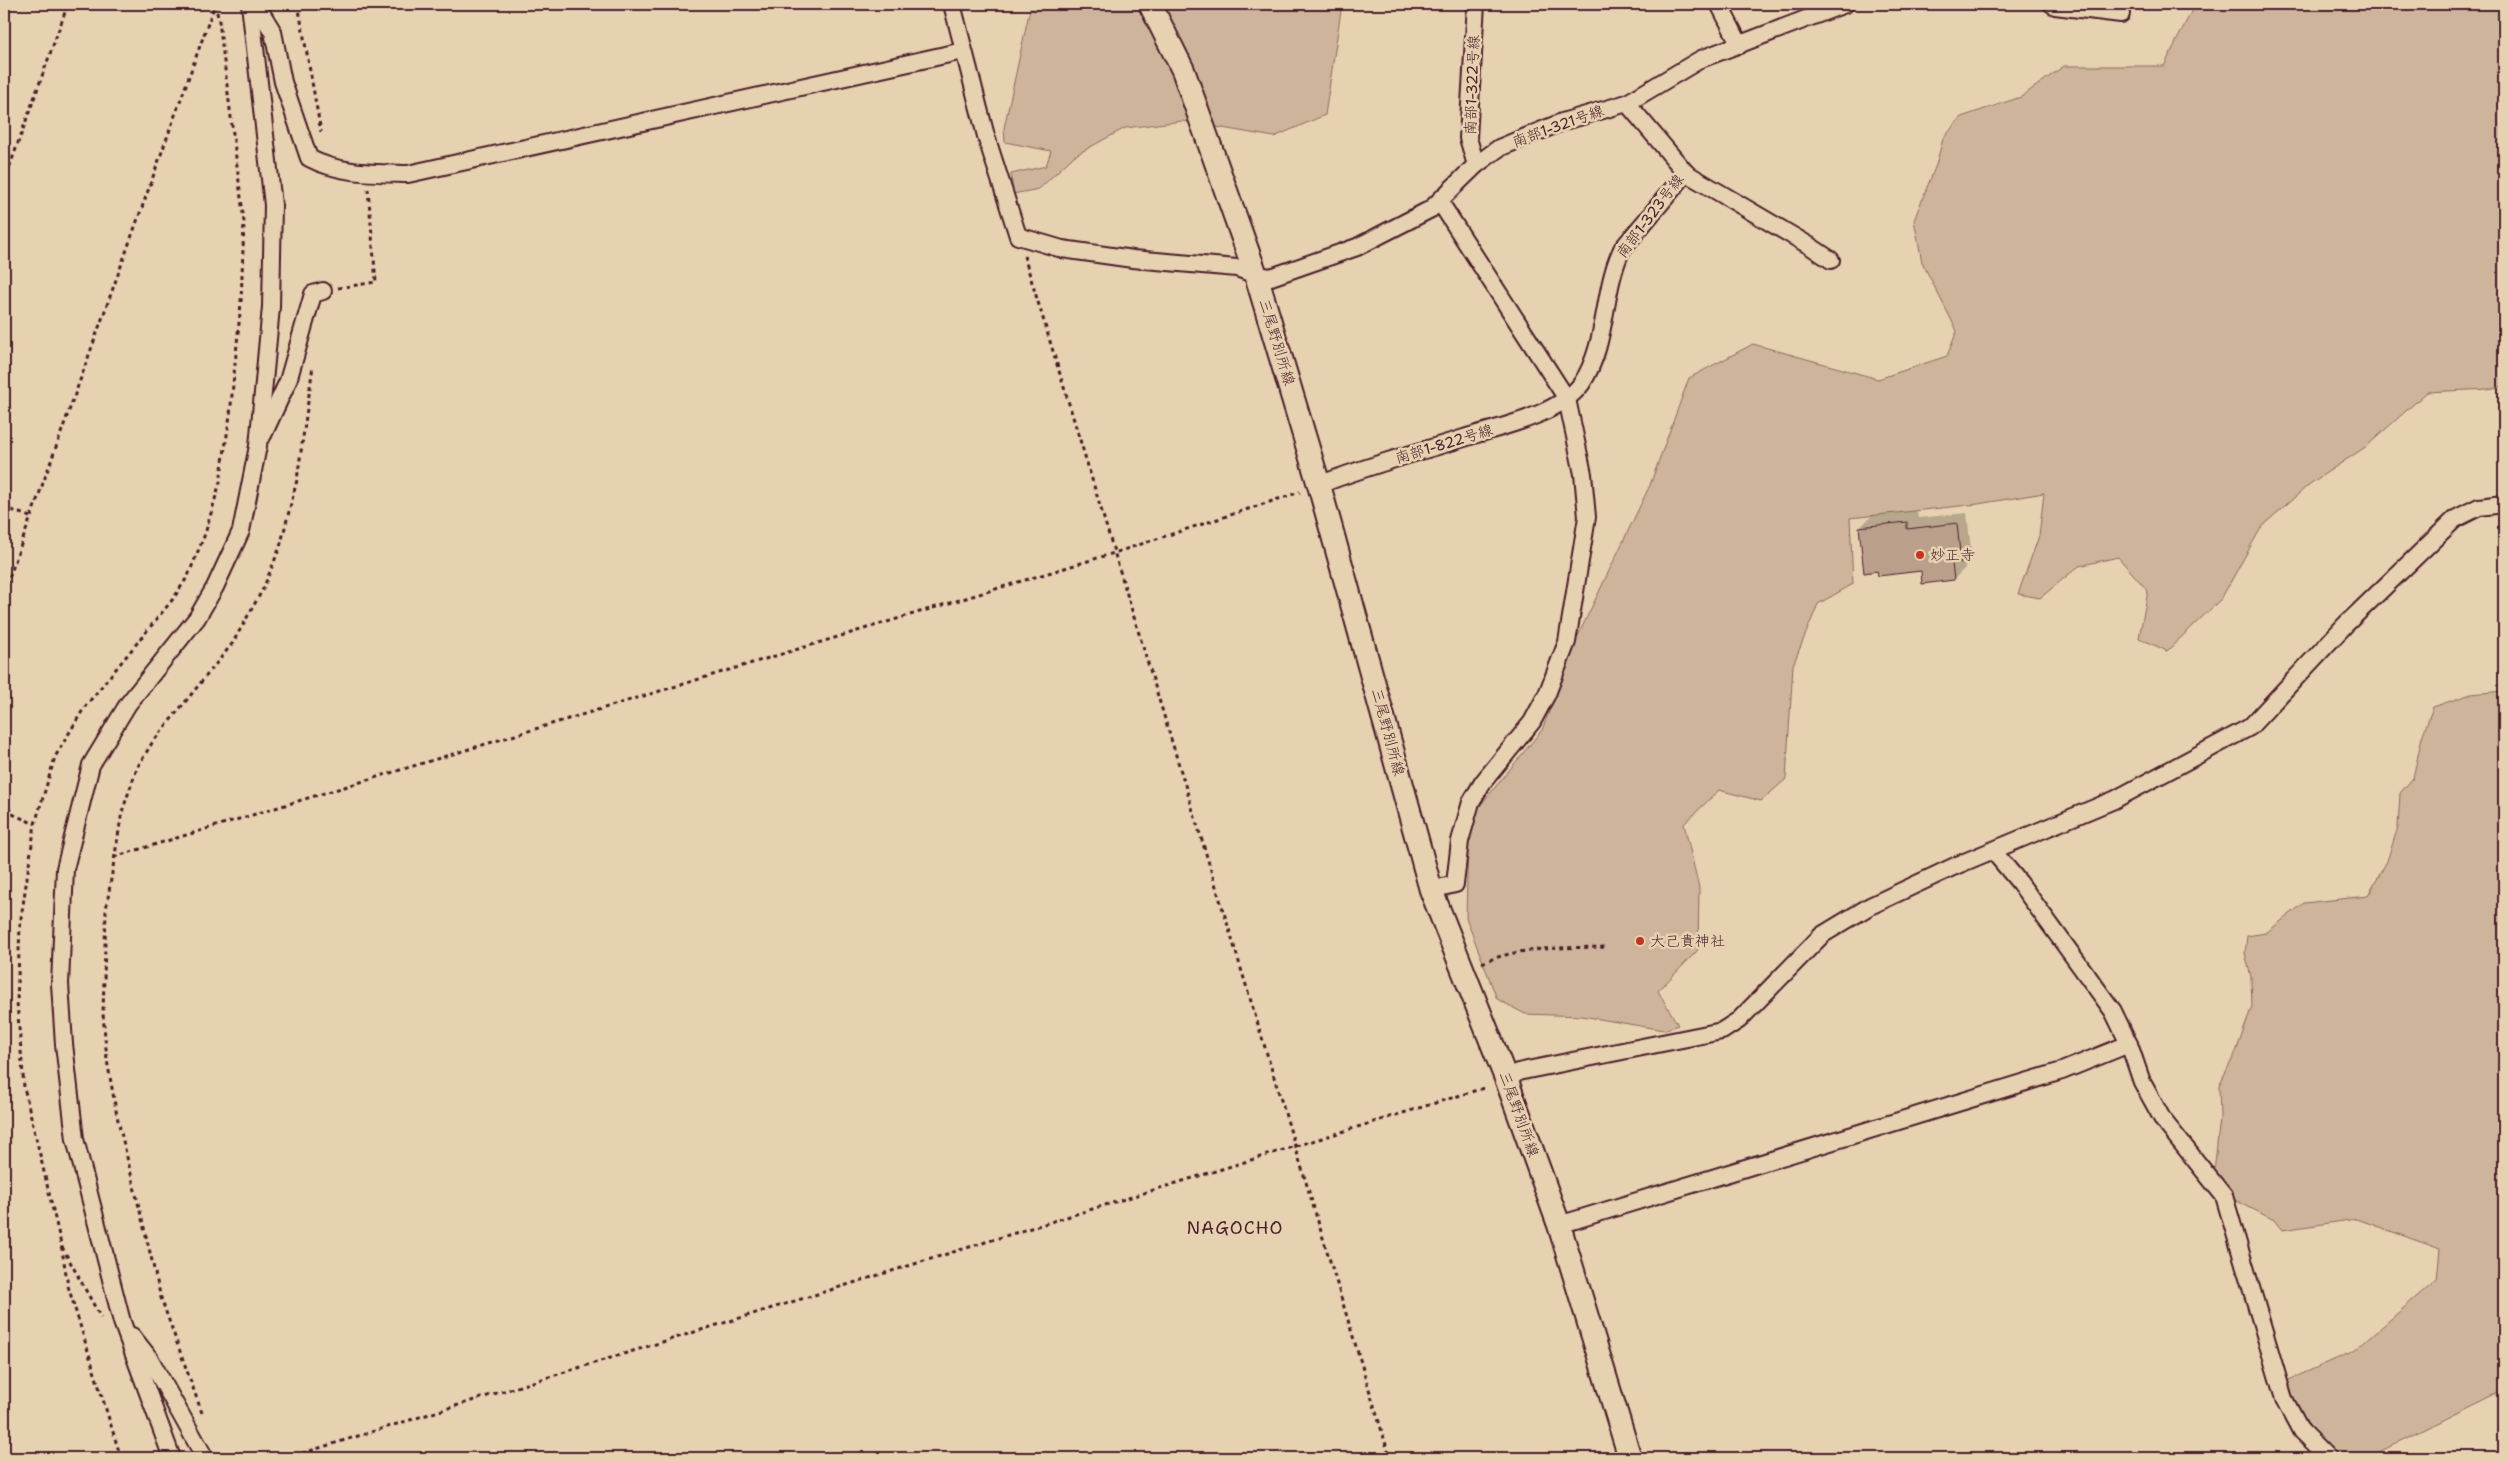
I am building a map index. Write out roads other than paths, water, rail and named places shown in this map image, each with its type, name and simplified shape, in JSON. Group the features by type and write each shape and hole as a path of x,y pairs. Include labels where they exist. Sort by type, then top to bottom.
{"main road":[{"name":"三尾野別所線","path":"1150,4 1183,70 1256,275 1320,485 1432,890 1507,1081 1559,1226 1630,1458"}],"street":[{"path":"172,1458 122,1322 75,1139 64,1044 60,984 65,869 91,765 128,704 197,618 215,587 241,532 258,446 271,307 273,205 250,4"},
{"path":"256,4 273,32 283,82 309,158 327,167 367,172 408,174 963,51"},
{"path":"952,4 986,136 1018,236 1062,249 1133,259 1237,268 1256,275"},
{"name":"南部1-322号線","path":"1476,4 1468,138 1476,165"},
{"path":"1719,4 1740,44"},
{"name":"南部1-321号線","path":"1256,275 1271,277 1357,247 1440,202 1476,165 1499,148 1562,122 1627,103 1701,59 1846,4"},
{"path":"2052,4 2055,6 2121,14"},
{"name":"南部1-323号線","path":"1566,398 1581,383 1592,362 1599,341 1615,263 1622,249 1686,173 1627,103"},
{"path":"1686,173 1831,260"},
{"path":"1432,890 1455,884 1460,841 1471,802 1483,782 1532,722 1548,694 1567,642 1587,517 1583,474 1566,398 1440,202"},
{"path":"258,446 288,380 313,294 323,291"},
{"name":"南部1-822号線","path":"1320,485 1526,419 1566,398"},
{"path":"1507,1081 1518,1072 1722,1031 1739,1020 1822,934 1870,906 1955,866 1994,852 2114,800 2250,727 2346,624 2455,519 2479,507 2504,504"},
{"path":"1994,852 2019,882 2113,1011 2129,1044 2142,1082 2163,1120 2224,1196 2284,1399 2301,1430 2328,1458"},
{"path":"1559,1226 2062,1071 2129,1044"},
{"path":"122,1322 150,1359 205,1458"}],"place":[{"name":"妙正寺","path":"1920,555"},
{"name":"大己貴神社","path":"1640,941"}],"district":[{"name":"NAGOCHO","path":"1235,1228"}]}
